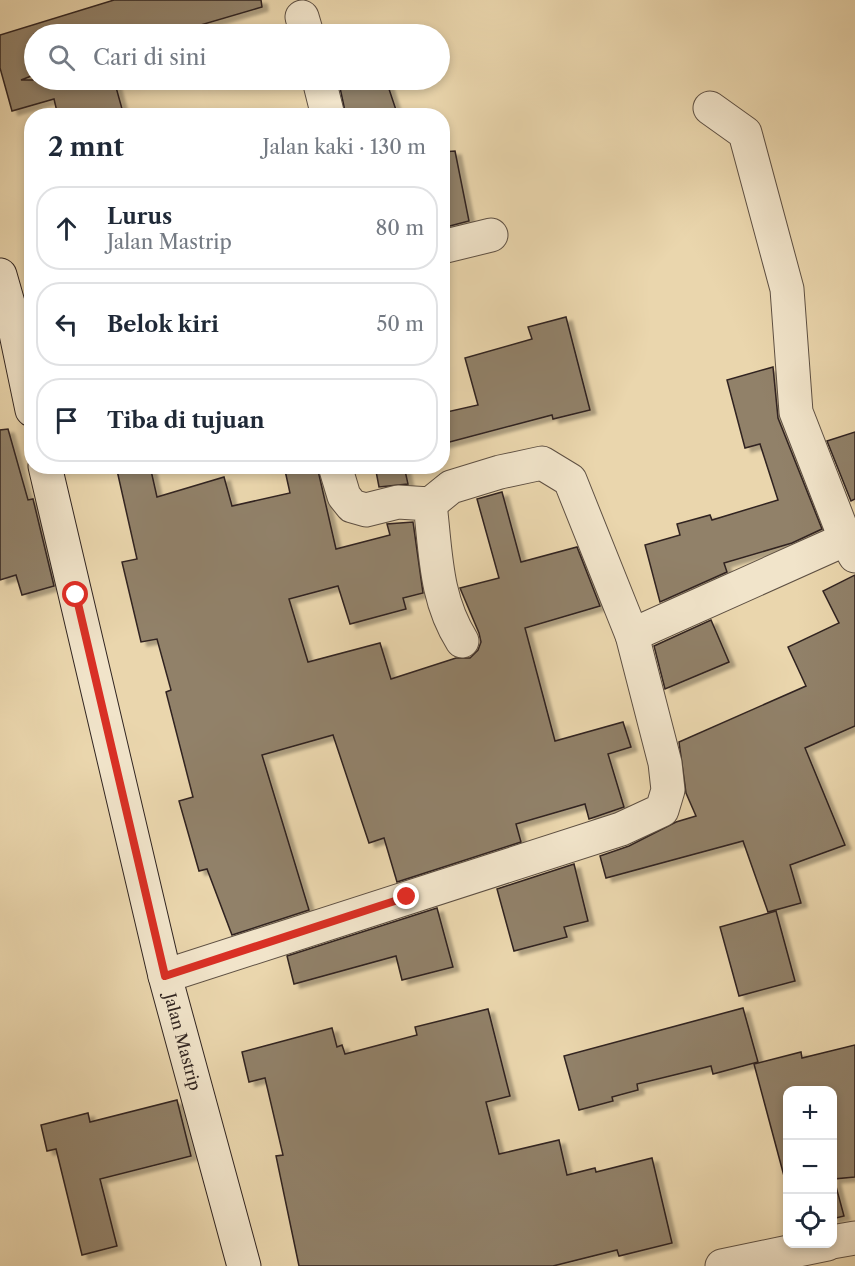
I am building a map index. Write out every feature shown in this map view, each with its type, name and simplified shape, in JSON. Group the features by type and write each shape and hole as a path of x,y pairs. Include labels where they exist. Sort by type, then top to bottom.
{"street":[{"path":"322,90 326,108"},
{"path":"632,635 852,543 796,412 787,289 746,133 710,108"},
{"path":"450,246 491,235"},
{"path":"0,275 7,326 24,358"},
{"path":"165,976 621,829 662,810 668,790 665,763 632,635 570,480 542,463 500,472 452,487 430,504 398,502 366,510 352,506 344,496 337,474"},
{"name":"Jalan Mastrip","path":"47,474 165,976 244,1266"},
{"path":"430,504 441,597 449,620 462,641"},
{"path":"837,1241 855,1238"},
{"path":"723,1266 808,1248"}],"building":[{"path":"114,0 261,0 262,7 204,24 36,24"},
{"path":"24,28 24,79 21,80 24,80 24,90 117,90 122,108 56,108 54,99 12,111 0,68 0,35"},
{"path":"340,90 389,90 395,108 344,108"},
{"path":"450,151 455,151 469,221 450,226"},
{"path":"566,317 590,410 553,419 552,415 450,442 450,411 478,405 465,358 532,339 528,327"},
{"path":"773,367 778,418 822,529 792,543 724,563 727,572 660,602 645,545 680,535 677,524 710,515 712,520 778,500 760,444 745,448 727,380"},
{"path":"8,429 28,500 33,499 54,586 22,595 16,575 0,580 0,430"},
{"path":"855,432 855,499 851,501 827,441"},
{"path":"118,474 152,474 157,497 224,477 232,506 290,493 286,474 319,474 336,549 390,535 387,524 413,522 423,593 403,598 406,609 350,624 338,586 289,599 308,662 380,643 391,679 456,658 470,658 478,650 481,642 479,633 460,588 499,578 477,499 502,492 521,562 577,547 600,606 525,628 555,741 623,722 631,747 608,754 624,807 589,819 585,804 516,824 521,842 397,882 384,838 369,843 333,735 262,755 309,910 232,935 207,869 199,871 179,801 193,797 166,692 171,690 157,639 141,642 122,562 137,559"},
{"path":"377,474 406,474 408,484 379,487"},
{"path":"855,575 855,726 805,748 845,845 790,865 801,903 768,912 743,841 606,878 600,856 629,846 676,822 696,816 686,793 679,742 806,686 788,647 839,623 823,591"},
{"path":"711,620 729,662 665,689 654,646"},
{"path":"574,864 588,921 564,927 567,937 514,951 497,889"},
{"path":"437,908 453,967 402,980 396,956 294,984 287,956"},
{"path":"776,911 795,981 739,996 720,927"},
{"path":"743,1008 758,1062 713,1074 711,1066 637,1084 638,1090 612,1097 613,1101 579,1110 564,1056"},
{"path":"488,1009 510,1096 486,1102 499,1154 559,1140 567,1175 595,1168 596,1172 652,1158 672,1243 619,1256 617,1250 553,1266 299,1266 276,1156 283,1155 265,1078 249,1082 242,1052 332,1028 337,1047 342,1045 345,1054 417,1035 415,1027"},
{"path":"855,1045 855,1177 837,1179 837,1086 783,1086 783,1172 754,1064 801,1052 802,1058"},
{"path":"177,1100 191,1156 100,1179 117,1246 82,1255 56,1149 47,1151 41,1125 88,1113 90,1122"},
{"path":"837,1190 844,1216 837,1218"}],"route":[{"path":"76,595 165,976 407,897"}]}
